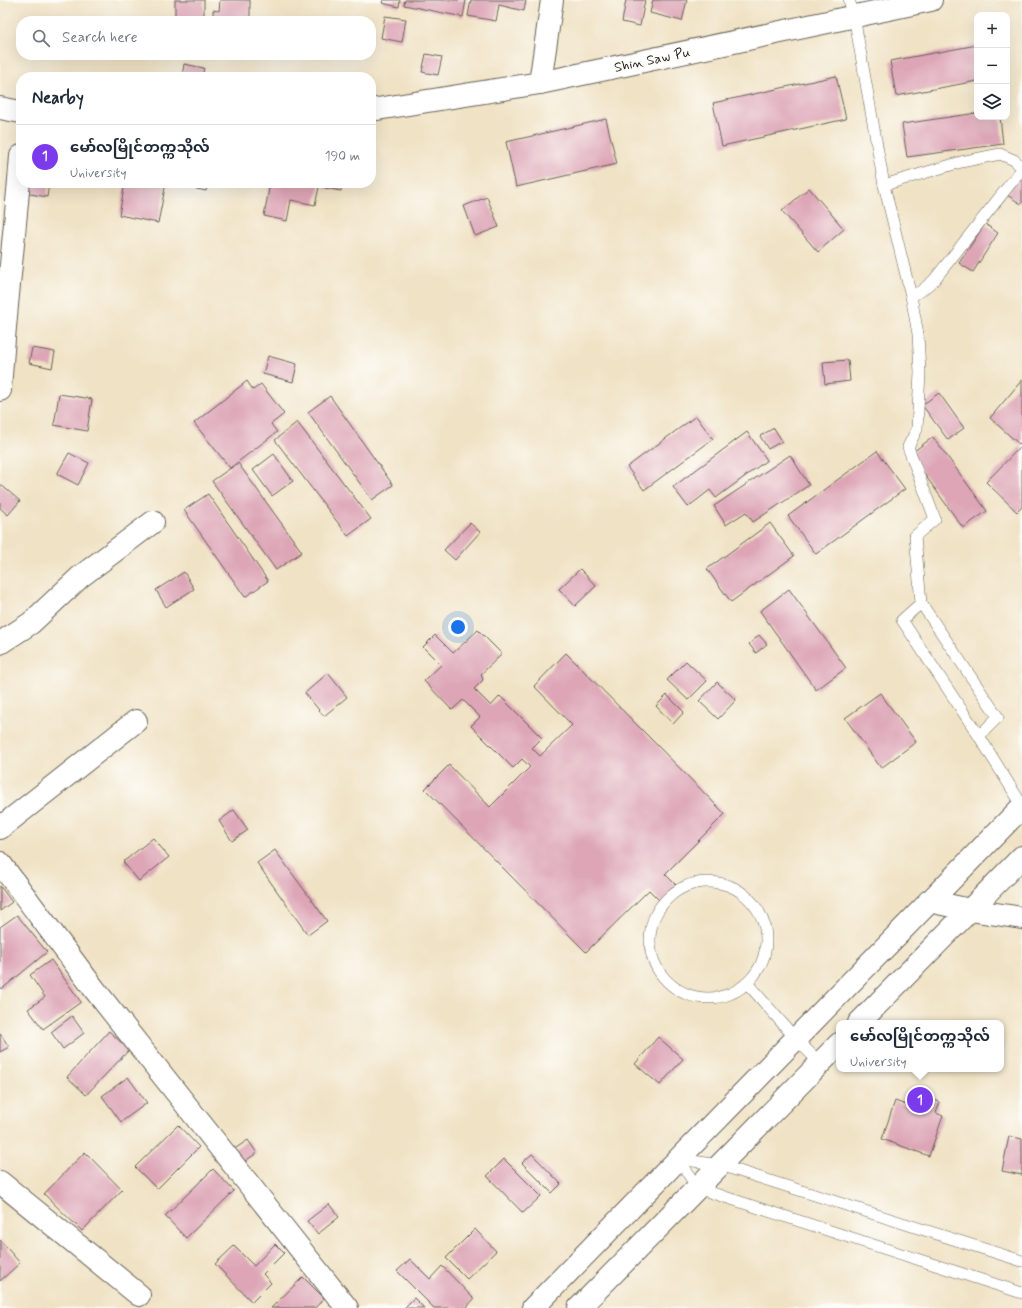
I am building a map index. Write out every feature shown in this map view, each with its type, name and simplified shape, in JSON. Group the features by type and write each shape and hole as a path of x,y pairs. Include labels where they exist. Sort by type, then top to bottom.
{"street":[{"path":"540,83 552,0"},
{"name":"Shin Saw Pu","path":"376,109 540,83 852,8 924,1"},
{"path":"0,108 16,111"},
{"path":"0,390 5,319 18,188"},
{"path":"0,642 31,623 80,577 153,522"},
{"path":"0,828 136,722"},
{"path":"533,1308 1022,806"},
{"path":"862,1020 1022,857"},
{"path":"0,863 100,996 347,1308"},
{"path":"929,902 1022,918"},
{"path":"579,1308 836,1047"},
{"path":"0,1182 139,1295"}],"lane":[{"path":"852,8 884,185 911,296 918,334 920,372 917,429 908,447 935,519 915,536 921,604 998,717 979,736"},
{"path":"884,185 961,162 1000,154 1014,160 1022,168 934,280 921,291 911,296"},
{"path":"921,604 902,620 979,736 1022,806"},
{"path":"707,881 727,884 745,894 758,908 765,927 766,948 760,967 748,984 725,997 704,999 684,994 667,983 656,966 651,953 650,933 656,913 668,897 687,885 707,881"},
{"path":"748,984 820,1064"},
{"path":"679,1159 720,1165 1022,1261"},
{"path":"679,1159 697,1188 1022,1293"}],"building":[{"path":"175,0 204,0 204,16 175,16"},
{"path":"220,0 250,0 250,16 213,16 213,10 219,11"},
{"path":"383,0 400,0 399,7 382,3"},
{"path":"405,0 466,0 463,17 404,5"},
{"path":"471,0 526,0 524,11 499,5 496,21 468,16"},
{"path":"626,0 645,0 640,26 622,22"},
{"path":"653,0 687,0 682,21 650,13"},
{"path":"385,16 406,19 402,42 381,38"},
{"path":"974,46 974,82 896,96 890,61"},
{"path":"426,54 442,57 438,75 422,72"},
{"path":"184,64 204,68 203,72 183,72"},
{"path":"836,76 846,119 722,146 713,103"},
{"path":"974,113 974,120 1000,120 1003,144 907,157 902,124"},
{"path":"606,119 617,164 516,187 506,142"},
{"path":"1022,173 1022,203 1021,204 1007,195"},
{"path":"26,188 48,188 47,197 25,193"},
{"path":"124,188 165,188 158,223 119,215"},
{"path":"192,188 207,188 206,191"},
{"path":"269,188 319,188 315,205 291,200 287,221 264,216"},
{"path":"325,188 341,188 341,191"},
{"path":"809,188 844,229 818,252 782,211"},
{"path":"487,197 499,227 475,236 464,206"},
{"path":"985,224 998,233 973,272 959,263"},
{"path":"32,348 55,352 52,368 29,363"},
{"path":"268,356 297,364 293,382 263,374"},
{"path":"848,360 850,381 825,384 823,362"},
{"path":"1022,380 1022,441 1019,444 990,418"},
{"path":"247,381 253,390 261,384 284,414 271,424 277,432 230,468 194,423"},
{"path":"939,393 964,428 948,440 922,405"},
{"path":"59,394 92,399 87,431 54,425"},
{"path":"330,396 393,485 372,500 308,412"},
{"path":"696,416 713,439 644,490 627,467"},
{"path":"297,422 371,519 348,536 275,440"},
{"path":"774,428 782,441 768,449 760,436"},
{"path":"747,432 767,460 716,498 710,490 688,507 673,487"},
{"path":"933,437 987,511 963,528 910,454"},
{"path":"1022,445 1022,507 1017,512 986,482"},
{"path":"877,451 905,489 816,554 788,516"},
{"path":"69,453 89,463 78,485 57,474"},
{"path":"274,454 293,481 272,496 253,470"},
{"path":"790,455 809,485 753,522 746,512 726,525 714,506"},
{"path":"238,463 302,552 276,570 212,481"},
{"path":"0,484 20,501 8,515 0,508"},
{"path":"208,494 268,581 245,597 184,510"},
{"path":"470,523 480,532 455,560 444,550"},
{"path":"770,523 794,556 731,602 707,569"},
{"path":"580,569 596,586 575,606 559,589"},
{"path":"184,572 194,589 166,607 156,590"},
{"path":"789,589 846,668 816,690 760,611"},
{"path":"478,630 502,654 481,674 483,680 474,689 491,706 500,696 542,738 532,748 540,756 572,725 534,686 566,653 725,814 665,874 681,890 665,906 649,890 586,952 425,789 449,765 490,807 530,767 522,759 513,768 471,726 480,717 463,700 452,710 424,681 441,665 423,647 435,635 453,653"},
{"path":"759,635 767,644 756,653 749,644"},
{"path":"686,661 707,681 688,700 667,680"},
{"path":"328,673 347,697 324,716 305,693"},
{"path":"717,682 736,700 718,719 699,701"},
{"path":"880,693 916,742 881,768 845,718"},
{"path":"667,695 684,712 673,724 656,706"},
{"path":"234,810 248,830 232,841 219,821"},
{"path":"153,838 169,857 139,881 123,862"},
{"path":"275,850 327,921 308,935 257,863"},
{"path":"0,886 12,902 0,911"},
{"path":"17,915 47,952 2,989 0,986 0,927"},
{"path":"51,960 81,1002 43,1029 28,1009 45,997 30,975"},
{"path":"72,1016 84,1033 63,1049 51,1032"},
{"path":"109,1031 129,1050 86,1095 67,1077"},
{"path":"0,1033 9,1047 0,1052"},
{"path":"658,1037 683,1059 660,1085 635,1064"},
{"path":"128,1077 147,1103 121,1122 102,1096"},
{"path":"921,1095 940,1102 936,1113 943,1116 929,1156 882,1139 895,1101 917,1109"},
{"path":"178,1125 199,1147 157,1189 135,1167"},
{"path":"1009,1136 1022,1139 1022,1175 1002,1171"},
{"path":"248,1140 257,1153 242,1163 233,1150"},
{"path":"85,1152 122,1190 82,1231 44,1194"},
{"path":"532,1154 561,1184 552,1193 522,1163"},
{"path":"504,1159 541,1196 523,1213 487,1176"},
{"path":"213,1169 234,1191 186,1238 165,1216"},
{"path":"329,1204 339,1217 318,1234 307,1221"},
{"path":"475,1229 496,1251 467,1279 446,1258"},
{"path":"0,1240 20,1263 0,1281"},
{"path":"275,1244 284,1253 263,1274 271,1283 252,1302 215,1264 234,1246 254,1266"},
{"path":"410,1259 430,1279 442,1266 474,1299 466,1308 434,1308 397,1271"},
{"path":"303,1277 324,1298 315,1308 271,1308"},
{"path":"414,1298 424,1308 404,1308"}],"place":[{"name":"မော်လမြိုင်တက္ကသိုလ်","path":"920,1100"}]}
